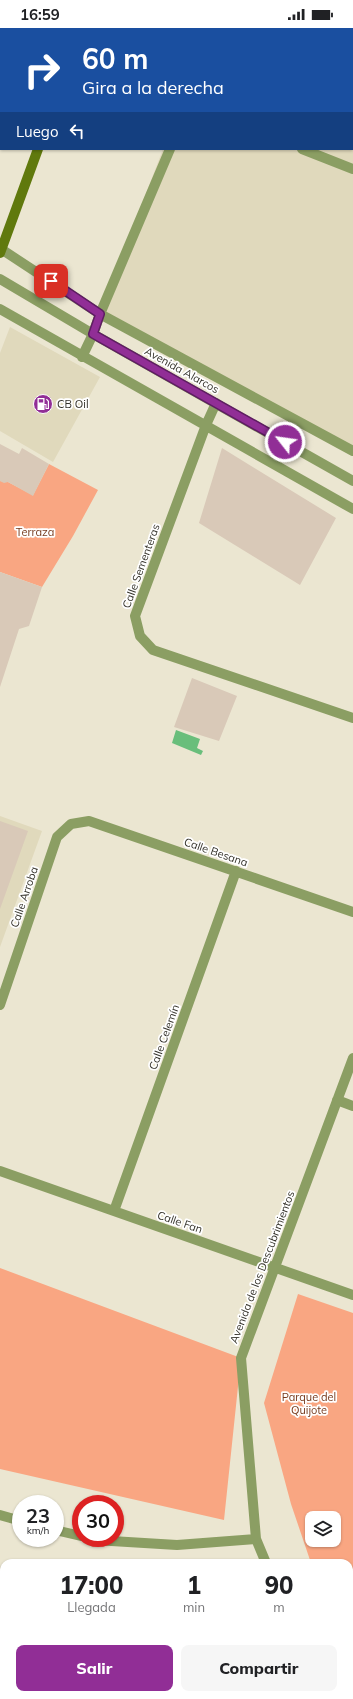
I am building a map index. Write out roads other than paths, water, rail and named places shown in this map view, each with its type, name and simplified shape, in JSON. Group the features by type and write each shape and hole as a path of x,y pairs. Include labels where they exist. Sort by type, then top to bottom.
{"street":[{"path":"1,251 38,150"},
{"path":"82,357 170,150"},
{"path":"305,150 353,169"},
{"name":"Avenida Alarcos","path":"1,251 100,314 353,451"},
{"name":"Avenida Alarcos","path":"0,279 93,334 216,402 353,481"},
{"path":"0,309 82,357 206,425 353,509"},
{"name":"Calle Sementeras","path":"216,402 206,425 135,616 140,636 153,650 353,718"},
{"name":"Calle Besana","path":"71,824 89,821 353,912"},
{"name":"Calle Arroba","path":"0,1005 57,836 71,824"},
{"name":"Calle Celemín","path":"114,1212 236,871"},
{"name":"Avenida de los Descubrimientos","path":"264,1559 256,1540 241,1358 353,1058"},
{"path":"337,1100 353,1106"},
{"name":"Calle Fan","path":"0,1171 353,1295"},
{"path":"0,1515 12,1518"},
{"path":"124,1541 177,1544 256,1540"}],"place":[{"name":"CB Oil","path":"43,404"}],"park label":[{"name":"Terraza","path":"35,532"},
{"name":"Parque del Quijote","path":"309,1403"}]}
